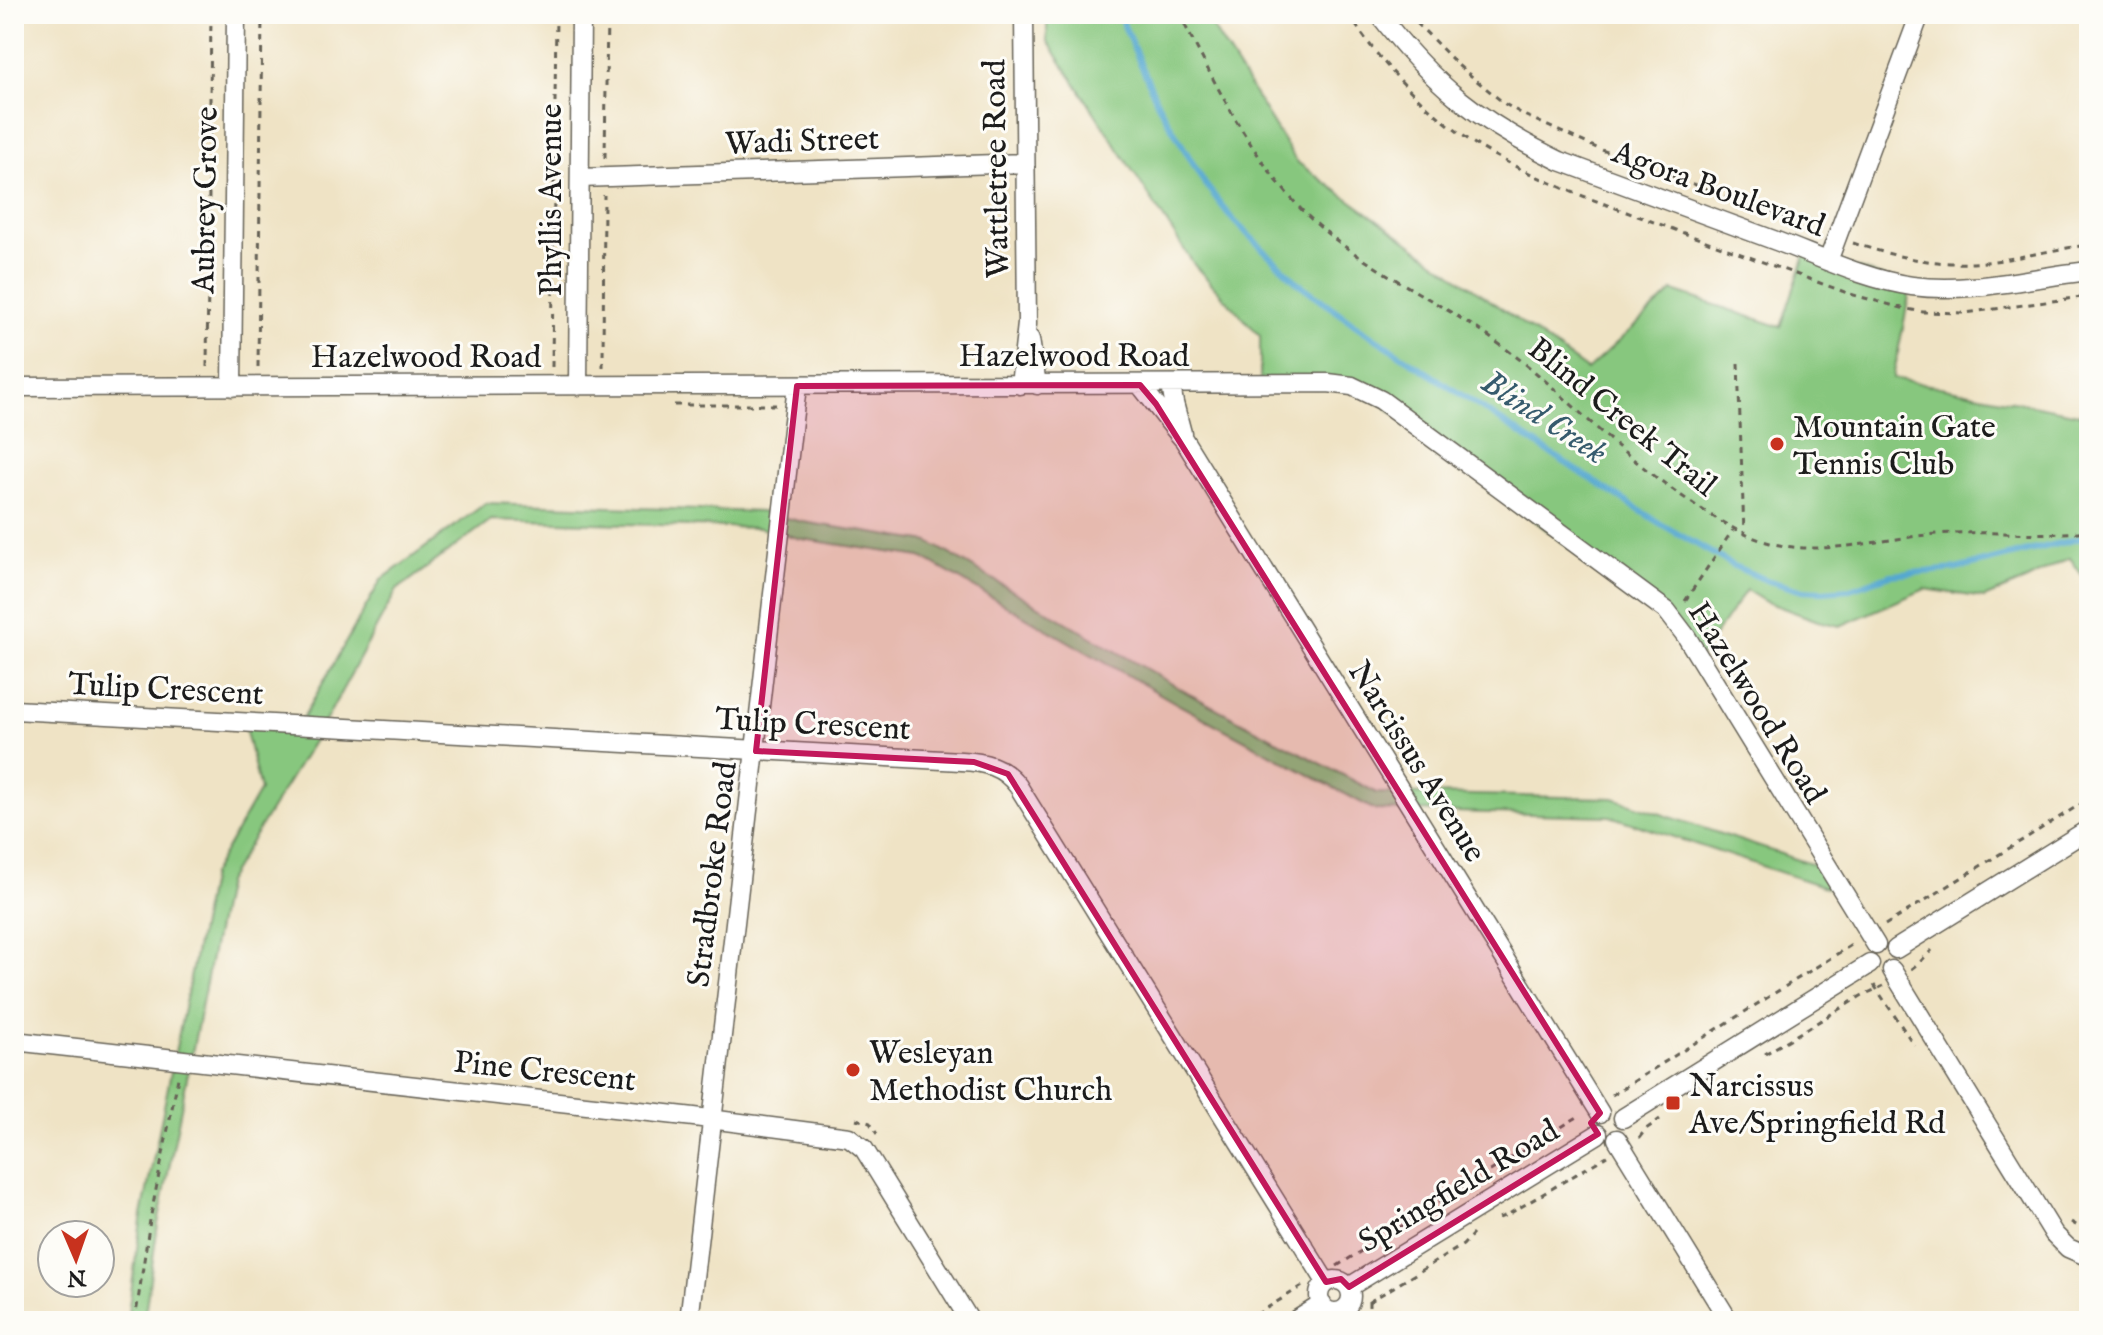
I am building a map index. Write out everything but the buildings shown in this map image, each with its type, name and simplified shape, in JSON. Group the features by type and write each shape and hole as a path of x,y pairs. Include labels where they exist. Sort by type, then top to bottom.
{"street":[{"name":"Aubrey Grove","path":"232,387 236,14"},
{"name":"Phyllis Avenue","path":"578,386 581,14"},
{"name":"Wattletree Road","path":"1024,14 1029,385"},
{"name":"Agora Boulevard","path":"1379,14 1441,84 1478,115 1526,145 1560,161 1828,261 1881,279 1929,288 1981,287 2089,271"},
{"path":"1828,261 1920,14"},
{"name":"Wadi Street","path":"580,178 1025,163"},
{"name":"Hazelwood Road","path":"14,387 1328,383 1352,386 1381,400 1667,611 1686,636 1876,945"},
{"name":"Narcissus Avenue","path":"1140,385 1184,440 1600,1113"},
{"name":"Narcissus Avenue","path":"1171,385 1184,440"},
{"name":"Stradbroke Road","path":"689,1321 797,386"},
{"name":"Tulip Crescent","path":"14,710 974,762 994,766 1008,774 1024,796 1323,1277"},
{"path":"1896,949 2089,829"},
{"path":"1889,943 1896,949 1898,963 1892,970 1877,971 1870,964 1870,951 1876,945 1889,943"},
{"path":"1623,1118 1870,964"},
{"path":"1892,970 2054,1234 2068,1248 2089,1257"},
{"name":"Pine Crescent","path":"14,1041 843,1135 855,1140 864,1149 970,1321"},
{"path":"1625,1141 1606,1140 1598,1134 1595,1123 1600,1113 1614,1110 1623,1118 1625,1141 1729,1321"},
{"name":"Springfield Road","path":"1349,1287 1598,1134"},
{"path":"1323,1277 1338,1280 1349,1287 1351,1301 1347,1316 1331,1312 1322,1304 1319,1292 1323,1277"},
{"path":"1295,1321 1322,1304"}],"path":[{"path":"207,367 211,14"},
{"path":"258,367 262,14"},
{"path":"552,367 556,14"},
{"path":"605,158 607,14"},
{"name":"Blind Creek Trail","path":"1179,14 1254,150 1277,183 1303,211 1332,236 1379,268 1499,344 1571,403 1609,439 1709,514 1744,533 1783,546 1809,548 1940,534 2089,531"},
{"path":"1408,14 1459,66 1505,104 1526,116 1599,149 1821,232"},
{"path":"603,367 604,196"},
{"path":"1855,243 1913,259 1962,263 2089,245"},
{"path":"1738,363 1744,533"},
{"path":"1685,601 1734,528"},
{"path":"1885,925 2089,799"},
{"path":"1612,1095 1853,944"},
{"path":"1754,1060 1877,989 1874,985"},
{"path":"135,1321 150,1220 178,1078"},
{"path":"1625,1141 1639,1139 1646,1129 1668,1114"},
{"path":"1246,1321 1323,1277 1580,1115"},
{"path":"1494,1220 1600,1159"},
{"path":"1369,1321 1369,1302 1463,1245 1476,1230"}],"highlighted area":[{"path":"1140,385 1156,404 1600,1113 1591,1123 1598,1134 1349,1287 1341,1279 1326,1282 1008,774 974,762 756,751 797,386"}],"green space":[{"path":"1047,14 1204,14 1297,162 1587,370 1673,291 1781,327 1806,252 1911,286 1893,378 2089,416 2089,585 2070,558 1984,598 1925,589 1840,626 1764,601 1746,590 1699,658 1686,637 1364,390 1260,384 1260,336 1195,266 1047,40"},
{"path":"486,503 761,512 803,522 929,542 1191,695 1377,793 1613,798 1829,870 1843,893 1610,816 1375,810 1181,706 921,557 802,539 759,528 491,520 397,590 322,727 226,882 158,1224 144,1321 127,1321 141,1220 211,875 260,790 244,723 299,725 381,580"}],"waterway":[{"name":"Blind Creek","path":"1119,14 1158,104 1205,184 1233,220 1297,282 1358,327 1553,455 1661,524 1736,567 1800,590 1850,589 1891,575 1956,569 2089,536"}],"place":[{"name":"Mountain Gate Tennis Club","path":"1777,444"},
{"name":"Wesleyan Methodist Church","path":"853,1070"},
{"name":"Narcissus Ave/Springfield Rd","path":"1673,1103"}]}
